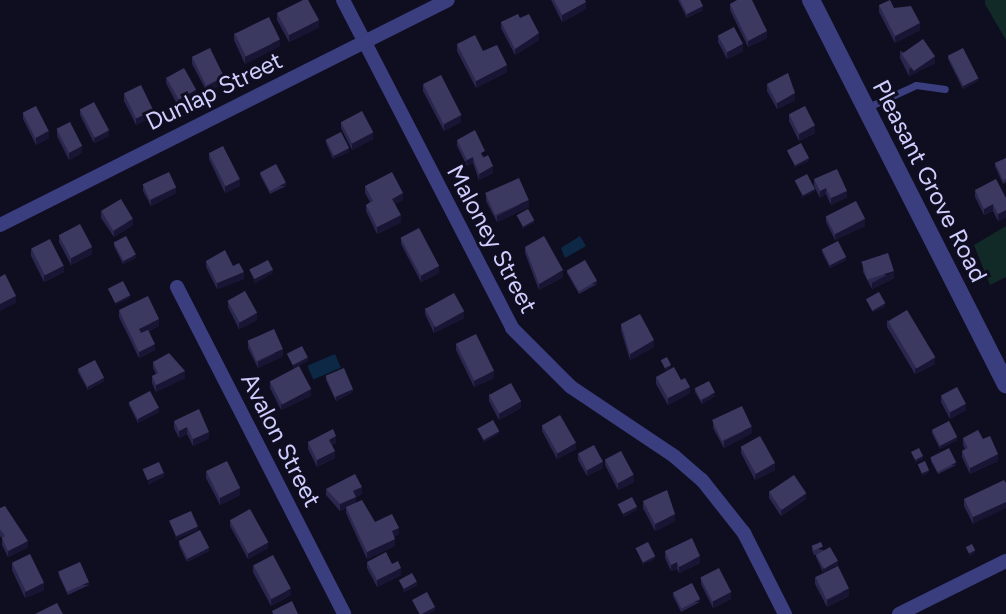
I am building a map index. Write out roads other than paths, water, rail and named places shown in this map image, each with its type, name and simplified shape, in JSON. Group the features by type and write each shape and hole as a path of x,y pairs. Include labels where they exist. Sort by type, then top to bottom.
{"street":[{"name":"Maloney Street","path":"343,0 512,328 571,387 674,456 702,480 744,533 785,614"},
{"name":"Dunlap Street","path":"0,225 448,0"},
{"name":"Pleasant Grove Road","path":"811,0 1006,384"},
{"name":"Avalon Street","path":"177,287 344,614"},
{"path":"899,614 1006,561"}],"lane":[{"path":"866,108 916,85 945,89"}],"water":[{"path":"580,236 586,246 565,258 561,248"},
{"path":"335,354 341,368 313,380 307,366"}]}
